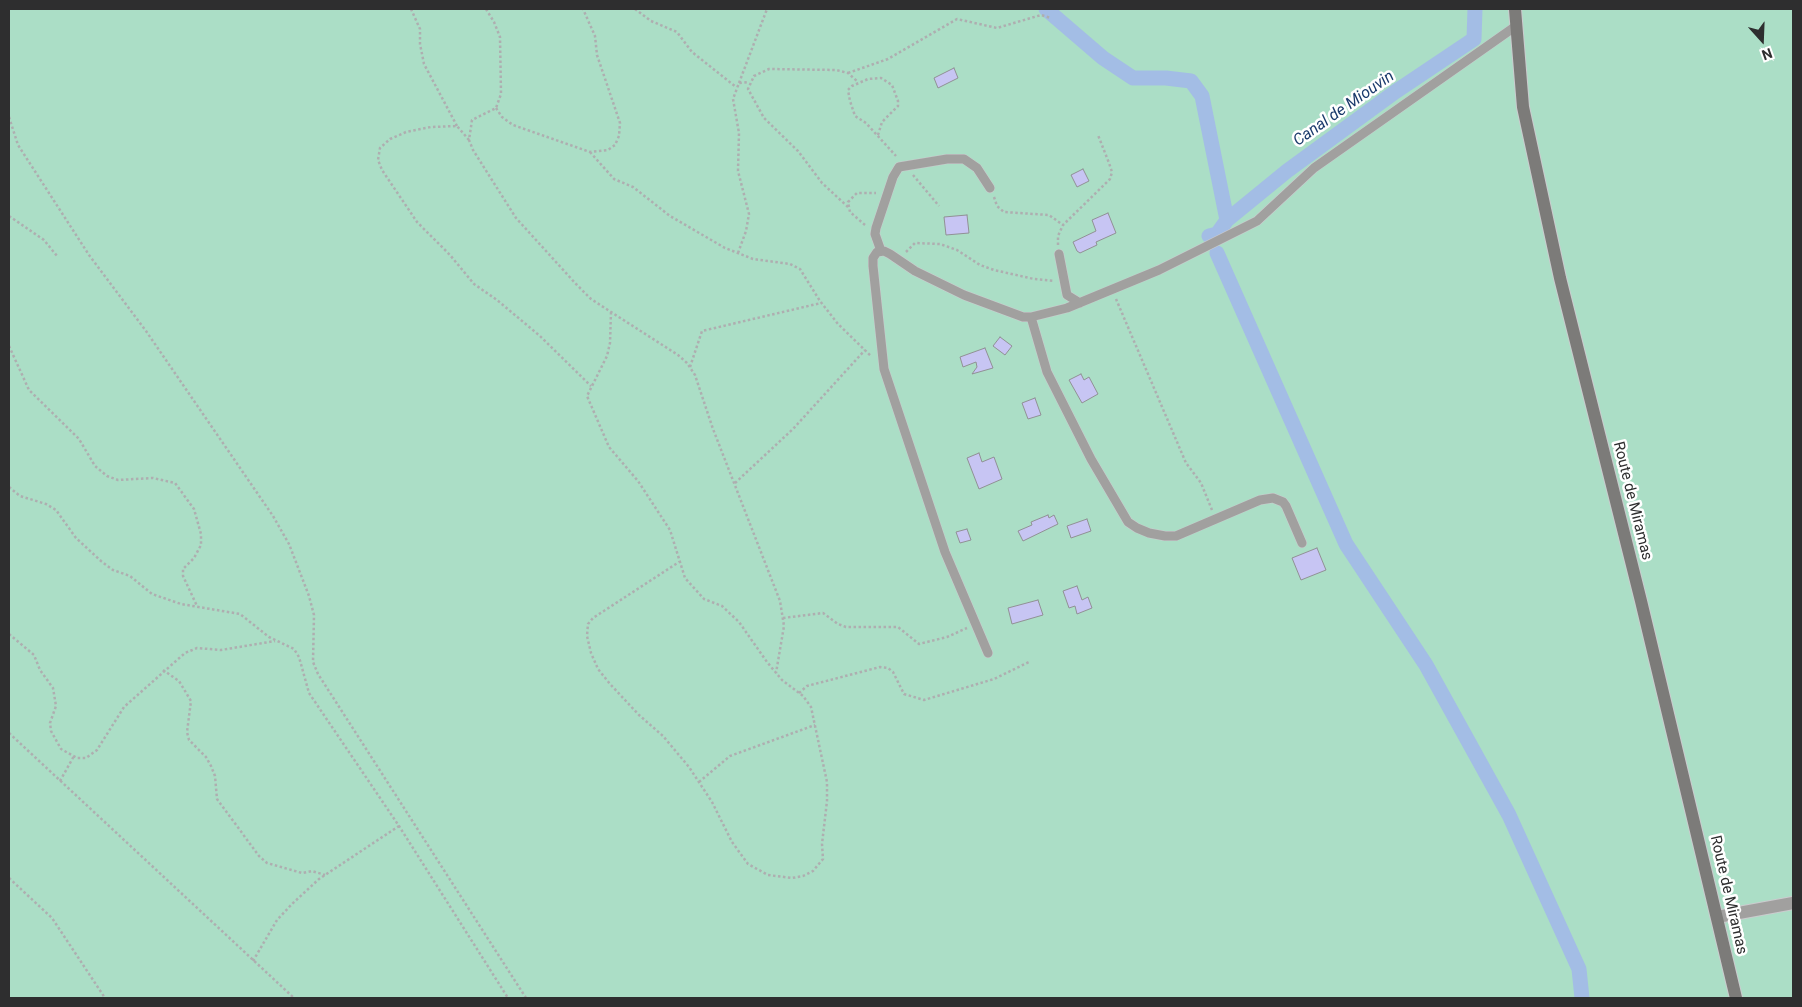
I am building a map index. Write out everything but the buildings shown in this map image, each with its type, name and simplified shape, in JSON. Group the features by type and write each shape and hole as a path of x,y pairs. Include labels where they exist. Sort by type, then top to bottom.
{"main road":[{"name":"Route de Miramas","path":"1515,9 1523,107 1560,278 1641,601 1736,998"}],"street":[{"path":"1717,917 1793,903"}],"lane":[{"path":"988,653 946,552 884,369 873,258 877,252 881,251 890,254 901,262 964,295 1017,315 1031,317 1080,303 1159,270 1257,221 1314,168 1516,26"},
{"path":"881,251 875,234 896,170 905,165 964,159 977,168 990,188"},
{"path":"1059,254 1067,295 1080,303"},
{"path":"1031,317 1047,372 1091,459 1128,522 1137,528 1165,536 1186,534 1260,500 1278,499 1286,506 1302,543"}],"path":[{"path":"410,9 420,29 420,44 424,64 457,126 469,140 516,218 591,298 678,355 690,367 701,389 713,429 774,582 784,626 776,673"},
{"path":"469,140 472,120 496,108 501,94 500,37 486,9"},
{"path":"496,108 502,117 513,125 590,152 608,150 615,145 619,136 620,123 597,55 595,36 583,9"},
{"path":"635,9 651,21 677,32 692,52 736,86"},
{"path":"738,253 746,231 749,214 738,170 738,133 733,99 736,86 739,83 767,9"},
{"path":"848,73 888,59 957,19 996,28 1040,15 1051,18"},
{"path":"858,82 848,73 836,70 769,69 754,76 749,82 748,89 764,118 798,151 822,183 875,234"},
{"path":"878,136 882,122 898,106 897,95 892,85 881,78 858,82 848,90 852,111 905,165 940,206"},
{"path":"739,83 749,82"},
{"path":"9,117 18,145 90,255 146,331 273,516 298,565 311,606 314,633 313,662 318,674 526,998"},
{"path":"457,126 431,127 406,132 390,139 380,148 378,160 382,170 417,222 474,284 497,300 540,336 591,386"},
{"path":"1059,254 1058,236 1063,225 1110,180 1112,172 1110,163 1098,136"},
{"path":"590,152 614,179 633,187 670,216 725,248 753,259 790,264 800,269 838,324 884,369"},
{"path":"990,188 997,206 1004,212 1050,215 1063,225"},
{"path":"848,207 848,202 857,193 887,194"},
{"path":"9,216 44,240 57,256"},
{"path":"901,262 906,251 915,243 940,244 957,250 980,265 994,270 1034,279 1063,281"},
{"path":"1112,291 1186,463 1201,483 1216,520"},
{"path":"690,367 702,330 822,303"},
{"path":"611,312 610,343 607,356 591,386 588,396 609,447 638,481 670,530 685,578 704,599 722,606 739,622 776,673 799,693 811,707 826,782 827,801 822,844 823,858 813,871 803,876 792,878 768,876 748,864 732,842 699,782 674,748 635,711 598,669 587,636 588,624 593,618 679,562"},
{"path":"9,346 29,390 79,440 95,466 107,476 118,480 153,478 175,483 194,509 200,528 201,545 194,558 183,569 183,576 197,606"},
{"path":"735,482 794,429 865,350"},
{"path":"9,487 20,496 46,504 56,510 76,538 113,570 130,576 152,594 181,604 240,614 269,637 294,649 299,657 309,693 399,826 508,998"},
{"path":"783,618 823,613 838,624 846,627 898,627 919,644 947,637 975,624"},
{"path":"9,634 34,655 40,670 52,688 56,706 50,723 51,731 61,749 74,756 86,758 97,750 124,708 163,670 185,653 197,648 221,650 277,640"},
{"path":"799,693 808,686 880,667 888,668 893,672 904,694 924,700 994,679 1030,662"},
{"path":"163,670 179,681 191,701 187,732 189,740 206,756 211,766 215,776 216,799 259,856 266,863 302,873 312,871 325,875"},
{"path":"699,782 730,756 815,725"},
{"path":"9,733 294,998"},
{"path":"60,781 74,756"},
{"path":"253,961 277,920 292,904 325,875 399,826"},
{"path":"9,878 52,918 105,998"}],"green space":[{"path":"9,9 1793,9 1793,998 9,998"}],"waterway":[{"path":"1046,9 1103,58 1133,78 1166,78 1191,81 1202,96 1227,220"},
{"name":"Canal de Miouvin","path":"1209,236 1217,234 1227,220 1287,171 1395,92 1474,39 1475,9"},
{"path":"1217,253 1346,544 1426,665 1509,815 1579,969 1582,998"}]}
